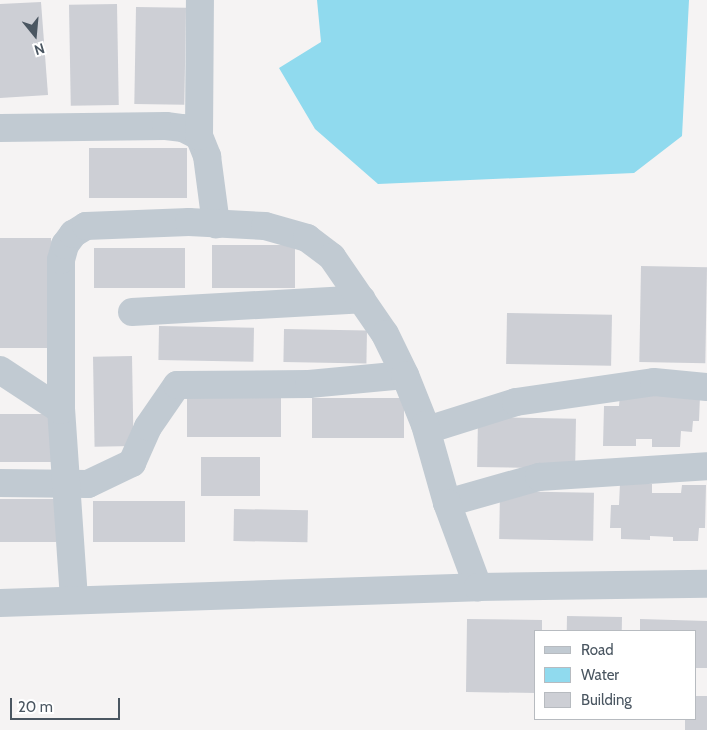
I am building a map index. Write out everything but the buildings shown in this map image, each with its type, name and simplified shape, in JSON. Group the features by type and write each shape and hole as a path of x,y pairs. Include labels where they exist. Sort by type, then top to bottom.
{"street":[{"path":"200,0 199,136 208,156 216,224"},
{"path":"0,128 166,126 184,128 199,136"},
{"path":"74,599 61,410 61,260 65,246 73,234 86,226 189,222 265,226 307,238 332,257 385,334 405,375 427,430 447,503 478,587"},
{"path":"132,312 362,299"},
{"path":"0,370 61,410"},
{"path":"0,483 88,484 132,463 148,427 177,386 309,384 405,375"},
{"path":"427,430 516,402 654,382 707,387"},
{"path":"447,503 539,477 707,466"},
{"path":"0,602 478,587 707,584"}],"water":[{"path":"317,0 689,0 682,136 634,173 378,184 315,129 279,68 321,42"}]}
